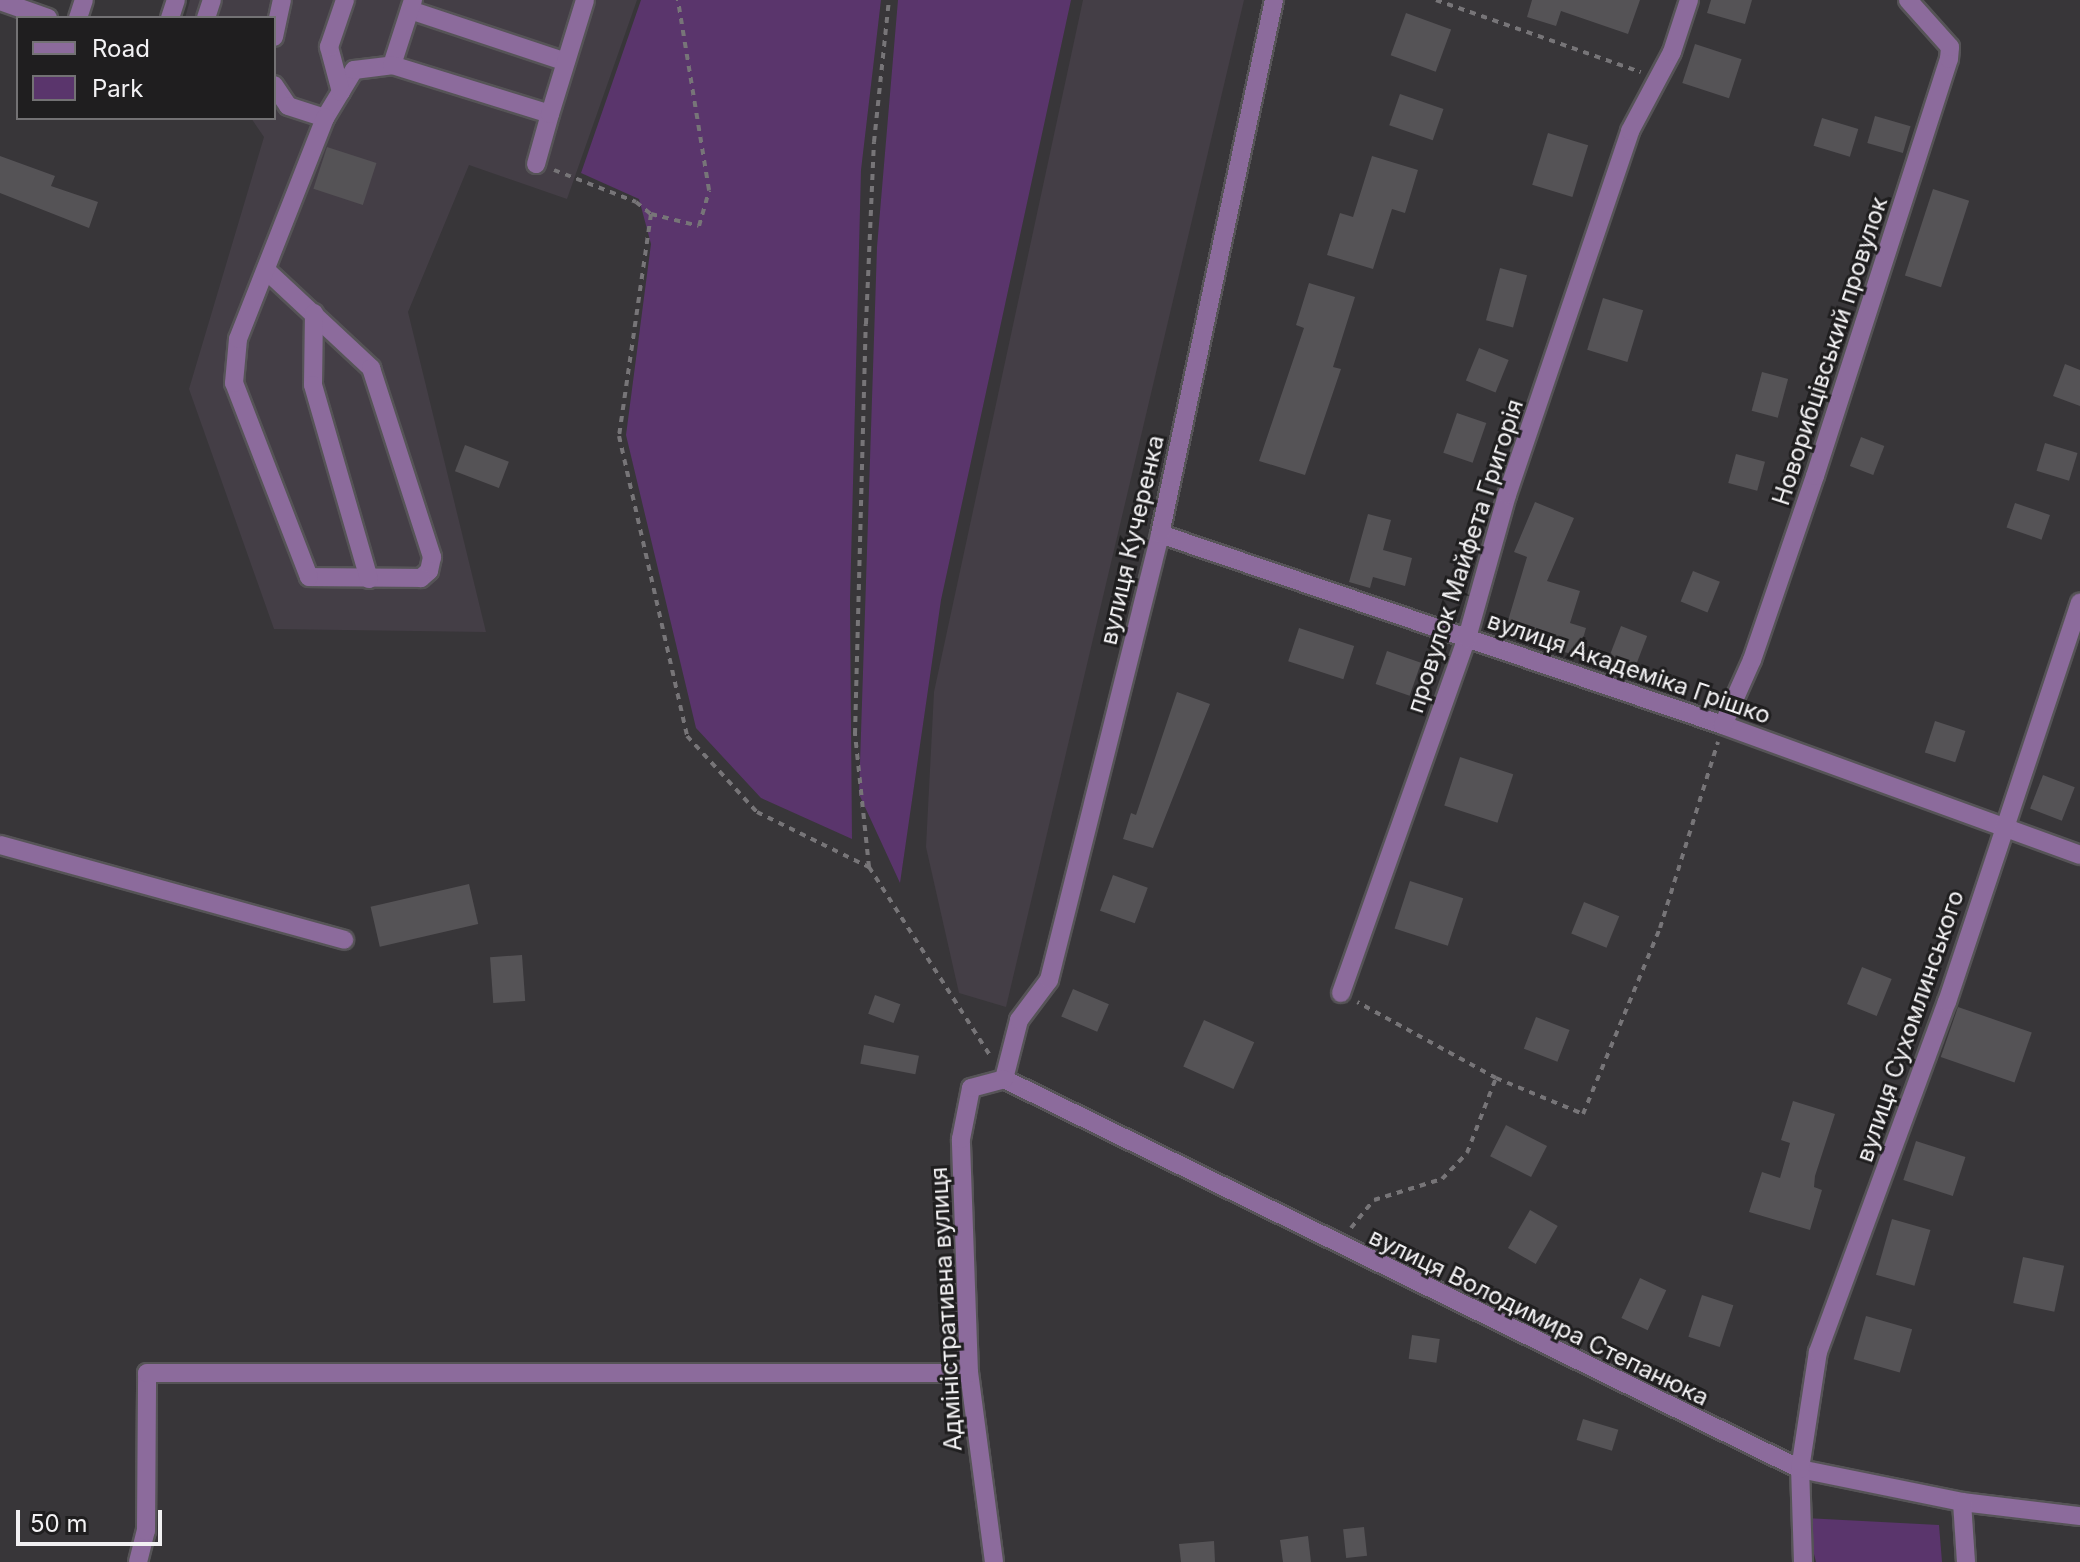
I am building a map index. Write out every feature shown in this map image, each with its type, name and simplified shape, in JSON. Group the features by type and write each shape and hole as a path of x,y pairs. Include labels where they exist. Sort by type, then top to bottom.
{"street":[{"path":"276,28 282,0"},
{"path":"341,92 329,47 345,0"},
{"path":"536,164 585,0"},
{"name":"вулиця Кучеренка","path":"1004,1079 1019,1020 1049,980 1160,534 1274,0"},
{"name":"провулок Майфета Григорія","path":"1341,993 1467,638 1507,495 1630,131 1658,78 1689,0"},
{"name":"Новорибцівський провулок","path":"1723,725 1752,660 1815,476 1949,59 1950,47 1908,0"},
{"path":"0,1 42,16"},
{"path":"392,65 411,5 566,62"},
{"path":"266,270 371,368 432,557 429,571 421,578 321,581 303,569 234,383 238,339 325,118 354,70 392,65 550,114"},
{"path":"276,88 288,106 325,118"},
{"path":"314,313 313,385 369,579"},
{"name":"вулиця Академіка Грішко","path":"1160,534 1723,725 2080,855"},
{"name":"вулиця Сухомлинського","path":"1803,1562 1800,1469 1818,1352 1947,1002 2003,826 2080,603"},
{"path":"0,845 344,940"},
{"name":"вулиця Володимира Степанюка","path":"1004,1079 1336,1245 1800,1469 1962,1502 2080,1516"},
{"name":"Адміністративна вулиця","path":"994,1562 969,1373 963,1112 971,1088 1004,1079"},
{"path":"138,1562 146,1531 147,1373 969,1373"},
{"path":"1962,1502 1966,1562"}],"path":[{"path":"536,164 587,180 651,214 699,226 709,190 678,0"},
{"path":"889,0 874,142 855,734 869,867 1004,1079"},
{"path":"1436,0 1658,78"},
{"path":"651,214 619,436 687,736 757,812 869,867"},
{"path":"1341,993 1496,1078 1583,1114 1660,928 1723,725"},
{"path":"1336,1245 1374,1200 1442,1179 1467,1153 1496,1078"}],"shaded area":[{"path":"190,0 637,0 567,199 469,165 408,312 486,632 274,629 189,389 264,137 252,120 276,120 276,16 186,16"},
{"path":"1083,0 1244,0 1006,1007 959,993 926,847 934,692"}],"green space":[{"path":"641,0 881,0 861,170 850,601 852,839 761,798 696,728 626,435 651,244 639,199 581,173"},
{"path":"898,0 1071,0 941,600 900,883 859,794 877,247"},
{"path":"1805,1518 1939,1525 1942,1562 1816,1562"}],"building":[{"path":"1532,0 1640,0 1628,34 1561,11 1556,26 1527,17"},
{"path":"1711,0 1752,0 1745,24 1707,13"},
{"path":"1406,13 1451,29 1436,72 1391,55"},
{"path":"1695,44 1742,59 1729,98 1682,83"},
{"path":"1400,94 1443,109 1433,140 1389,125"},
{"path":"1875,116 1911,126 1903,153 1867,143"},
{"path":"1822,118 1858,129 1850,157 1814,146"},
{"path":"1548,133 1588,145 1572,197 1532,185"},
{"path":"327,147 376,163 363,205 313,189"},
{"path":"0,156 55,176 51,186 98,202 89,228 0,193"},
{"path":"1372,156 1418,170 1405,213 1392,209 1373,269 1327,255 1340,213 1353,217"},
{"path":"1933,189 1969,201 1941,287 1905,276"},
{"path":"1500,268 1527,275 1513,327 1486,320"},
{"path":"1309,283 1355,297 1333,367 1341,369 1305,475 1259,461 1304,328 1296,325"},
{"path":"1603,298 1643,310 1627,362 1587,350"},
{"path":"1479,348 1509,360 1496,392 1466,380"},
{"path":"2065,364 2080,370 2080,406 2053,396"},
{"path":"1762,372 1788,379 1778,418 1752,411"},
{"path":"1457,413 1486,423 1473,463 1443,453"},
{"path":"1861,437 1884,446 1873,475 1850,466"},
{"path":"2045,443 2078,453 2069,481 2037,471"},
{"path":"465,445 509,462 499,488 455,471"},
{"path":"1736,454 1765,462 1757,491 1728,483"},
{"path":"1535,502 1574,518 1547,581 1580,591 1570,623 1586,628 1578,656 1504,634 1527,557 1514,552"},
{"path":"2015,503 2050,515 2042,540 2007,528"},
{"path":"1368,514 1391,520 1383,550 1412,558 1405,586 1373,577 1370,588 1349,582"},
{"path":"1693,571 1720,582 1708,612 1681,602"},
{"path":"1621,626 1647,636 1636,665 1610,655"},
{"path":"1299,628 1354,646 1343,679 1288,661"},
{"path":"1387,651 1421,663 1410,696 1376,684"},
{"path":"1177,692 1210,704 1153,848 1123,839 1131,813 1136,815"},
{"path":"1935,721 1965,731 1955,762 1925,752"},
{"path":"1460,757 1513,774 1497,823 1444,806"},
{"path":"2043,775 2075,787 2062,821 2030,809"},
{"path":"1113,875 1148,888 1135,923 1100,911"},
{"path":"1410,881 1463,898 1448,946 1395,929"},
{"path":"469,884 478,924 380,947 371,907"},
{"path":"1584,902 1619,916 1606,948 1571,934"},
{"path":"522,955 525,1001 493,1003 490,957"},
{"path":"1862,967 1892,979 1877,1016 1847,1004"},
{"path":"1073,989 1109,1004 1097,1032 1061,1017"},
{"path":"875,995 900,1004 894,1023 868,1014"},
{"path":"1958,1007 2032,1032 2014,1083 1941,1057"},
{"path":"1536,1017 1570,1030 1557,1062 1524,1049"},
{"path":"1204,1020 1254,1042 1234,1089 1183,1067"},
{"path":"864,1045 919,1056 915,1074 860,1064"},
{"path":"1793,1101 1835,1114 1815,1176 1814,1187 1822,1190 1810,1230 1749,1212 1762,1172 1780,1178 1790,1143 1781,1140"},
{"path":"1506,1125 1547,1146 1531,1177 1490,1156"},
{"path":"1916,1141 1965,1157 1953,1196 1903,1180"},
{"path":"1530,1210 1558,1226 1536,1264 1508,1248"},
{"path":"1892,1219 1930,1230 1914,1286 1876,1275"},
{"path":"2023,1257 2064,1266 2054,1312 2013,1303"},
{"path":"1640,1278 1666,1290 1648,1330 1621,1318"},
{"path":"1702,1295 1733,1305 1720,1347 1688,1337"},
{"path":"1866,1316 1912,1329 1900,1372 1854,1359"},
{"path":"1412,1335 1440,1339 1436,1363 1409,1359"},
{"path":"1583,1419 1618,1430 1612,1451 1577,1440"},
{"path":"1364,1527 1367,1556 1346,1558 1343,1529"},
{"path":"1308,1536 1311,1562 1283,1562 1280,1540"},
{"path":"1214,1541 1215,1562 1181,1562 1179,1544"}]}
